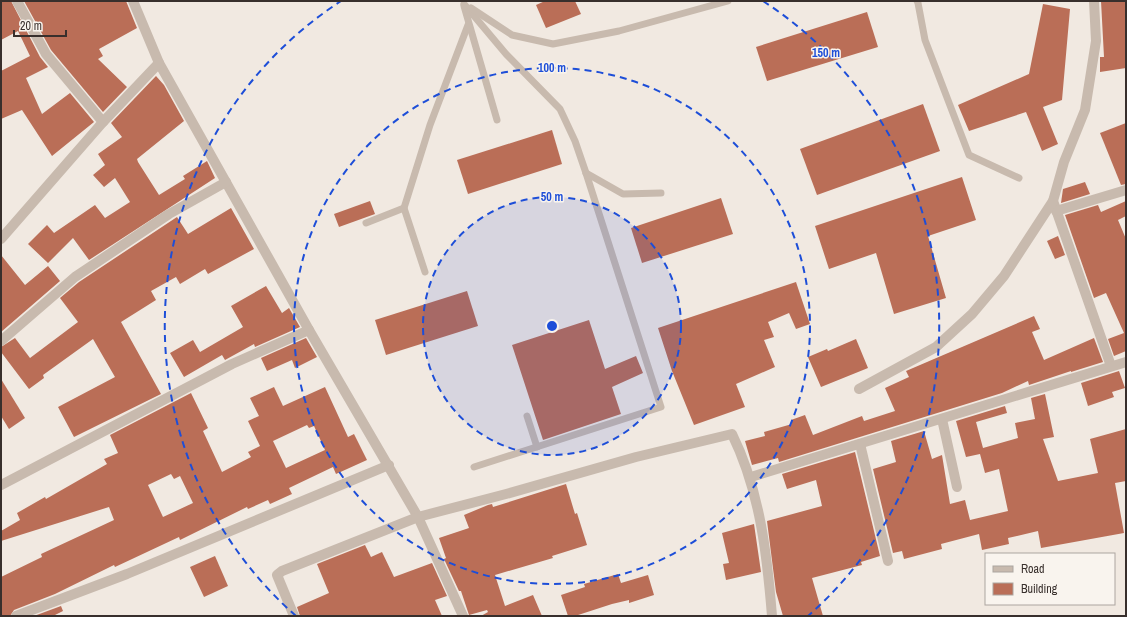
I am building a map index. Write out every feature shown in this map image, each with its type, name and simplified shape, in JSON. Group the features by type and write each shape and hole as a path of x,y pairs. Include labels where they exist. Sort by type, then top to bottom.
{"street":[{"path":"17,1 46,54 103,122"},
{"path":"133,1 159,63 309,330 418,517 463,616"},
{"path":"859,389 936,346 972,314 1004,276 1053,201 1064,162 1085,110 1096,41 1094,1"},
{"path":"1,239 103,122 159,63"},
{"path":"1,341 75,277 169,214 226,182"},
{"path":"1056,211 1126,190"},
{"path":"1053,201 1111,366"},
{"path":"1,485 232,364 309,330"},
{"path":"751,478 1126,362"},
{"path":"942,419 957,488"},
{"path":"294,616 277,575 418,517 636,457 732,434 751,478 764,538 772,616"},
{"path":"860,444 888,561"},
{"path":"16,616 128,574 389,465"}],"lane":[{"path":"463,2 512,36 553,44 619,31 728,1"},
{"path":"917,1 925,40 970,156 1019,178"},
{"path":"463,2 468,25 497,120"},
{"path":"463,2 506,54 560,109 576,141 661,407 474,467"},
{"path":"426,272 404,208 430,125 468,25"},
{"path":"586,172 623,194 661,193"},
{"path":"366,223 404,208"},
{"path":"527,416 537,447"}],"building":[{"path":"1,1 11,1 40,57 48,67 26,78 42,114 70,93 94,122 52,156 22,110 1,119 1,71 30,56 18,31 1,40"},
{"path":"24,1 126,1 137,28 99,49 103,56 98,59 127,87 103,112 51,50"},
{"path":"545,1 575,1 581,14 546,28 536,5"},
{"path":"1101,1 1126,1 1126,68 1100,72 1100,57 1104,57"},
{"path":"1043,4 1070,9 1062,100 1043,107 1058,144 1042,151 1026,112 969,131 958,105 1029,74"},
{"path":"867,12 878,47 767,81 756,47"},
{"path":"156,76 164,85 184,121 137,159 138,162 159,195 185,179 183,176 207,161 215,178 89,260 73,238 48,263 28,244 47,225 54,233 95,205 105,218 130,202 115,178 104,187 93,175 105,165 98,154 122,137 111,123"},
{"path":"923,104 940,151 817,195 800,149"},
{"path":"1126,123 1126,184 1121,185 1100,133"},
{"path":"552,130 562,164 468,194 457,160"},
{"path":"962,177 976,220 928,236 946,298 894,314 876,253 829,269 815,226"},
{"path":"1085,182 1090,194 1061,203 1063,189"},
{"path":"721,198 733,234 642,263 631,228"},
{"path":"370,201 375,214 339,227 334,214"},
{"path":"1126,201 1126,216 1118,220 1126,239 1126,351 1114,356 1108,339 1124,333 1106,293 1094,298 1065,215 1098,205 1101,212"},
{"path":"231,208 254,249 208,274 205,269 180,284 176,277 151,291 156,300 121,322 161,394 74,437 58,407 115,377 93,339 43,375 44,378 29,389 1,352 1,347 15,338 30,358 78,322 60,298 79,282 177,217 188,234"},
{"path":"1058,236 1065,255 1055,259 1047,241"},
{"path":"1,255 25,285 48,266 60,281 1,332"},
{"path":"796,282 810,324 796,329 789,313 768,322 774,337 764,340 775,367 736,384 745,407 694,425 672,371 658,328"},
{"path":"266,286 282,313 289,308 300,327 255,347 254,344 225,360 222,355 184,377 170,353 193,340 200,352 243,327 231,306"},
{"path":"467,291 478,326 386,355 375,320"},
{"path":"1034,316 1040,329 1032,332 1044,360 1094,338 1103,362 1029,385 1028,381 1002,393 779,462 778,458 752,465 745,441 765,436 764,432 792,424 791,420 805,415 813,435 862,416 864,421 895,411 885,388 909,377 906,371"},
{"path":"589,320 605,369 636,356 643,373 612,387 621,414 543,440 512,345"},
{"path":"306,338 317,357 295,368 292,360 267,371 261,358"},
{"path":"856,339 868,368 821,387 808,357 827,349 828,351"},
{"path":"1119,371 1125,388 1112,392 1114,397 1088,406 1081,383"},
{"path":"1,379 25,418 9,429 1,416"},
{"path":"274,387 283,406 325,387 348,437 354,434 367,460 336,474 333,467 289,488 292,494 270,504 268,500 248,509 247,507 180,540 179,537 115,567 114,565 55,594 14,610 10,616 1,616 1,577 42,557 41,554 114,520 109,507 1,541 1,531 20,520 17,513 45,497 46,499 107,464 104,459 118,453 110,435 191,393 208,428 203,431 222,472 251,457 248,452 260,446 248,421 259,416 250,398","holes":["307,425 309,428 314,426 325,450 286,468 273,441","171,474 174,479 180,476 193,503 163,517 148,485"]},
{"path":"1045,394 1054,437 1043,439 1058,481 1098,473 1090,439 1126,429 1126,481 1115,483 1124,533 1041,548 1038,531 1008,538 1009,544 982,550 979,534 941,544 942,549 904,559 902,551 893,553 873,469 896,462 891,441 924,431 932,459 942,455 950,504 965,500 970,520 1008,511 999,469 985,473 980,454 966,457 956,421 1005,406 1007,413 976,422 983,448 1018,438 1015,423 1035,419 1031,398"},
{"path":"855,452 880,556 861,562 862,565 812,578 823,616 783,616 776,592 767,521 822,506 816,480 787,489 782,474"},
{"path":"566,484 575,514 577,513 587,545 552,556 553,558 495,575 505,606 533,595 542,616 481,616 488,612 487,610 469,615 461,591 459,591 444,559 446,558 439,538 469,528 464,515 488,505 492,504 493,507"},
{"path":"754,524 761,572 726,580 723,564 729,563 722,533"},
{"path":"365,545 371,557 382,552 394,577 432,563 447,596 435,600 442,616 300,616 297,607 329,593 317,564"},
{"path":"215,556 228,586 204,597 190,567"},
{"path":"618,574 621,583 648,575 654,595 629,603 629,600 575,616 568,616 561,595 585,587 584,584"},
{"path":"61,606 63,611 53,616 34,616"}]}
